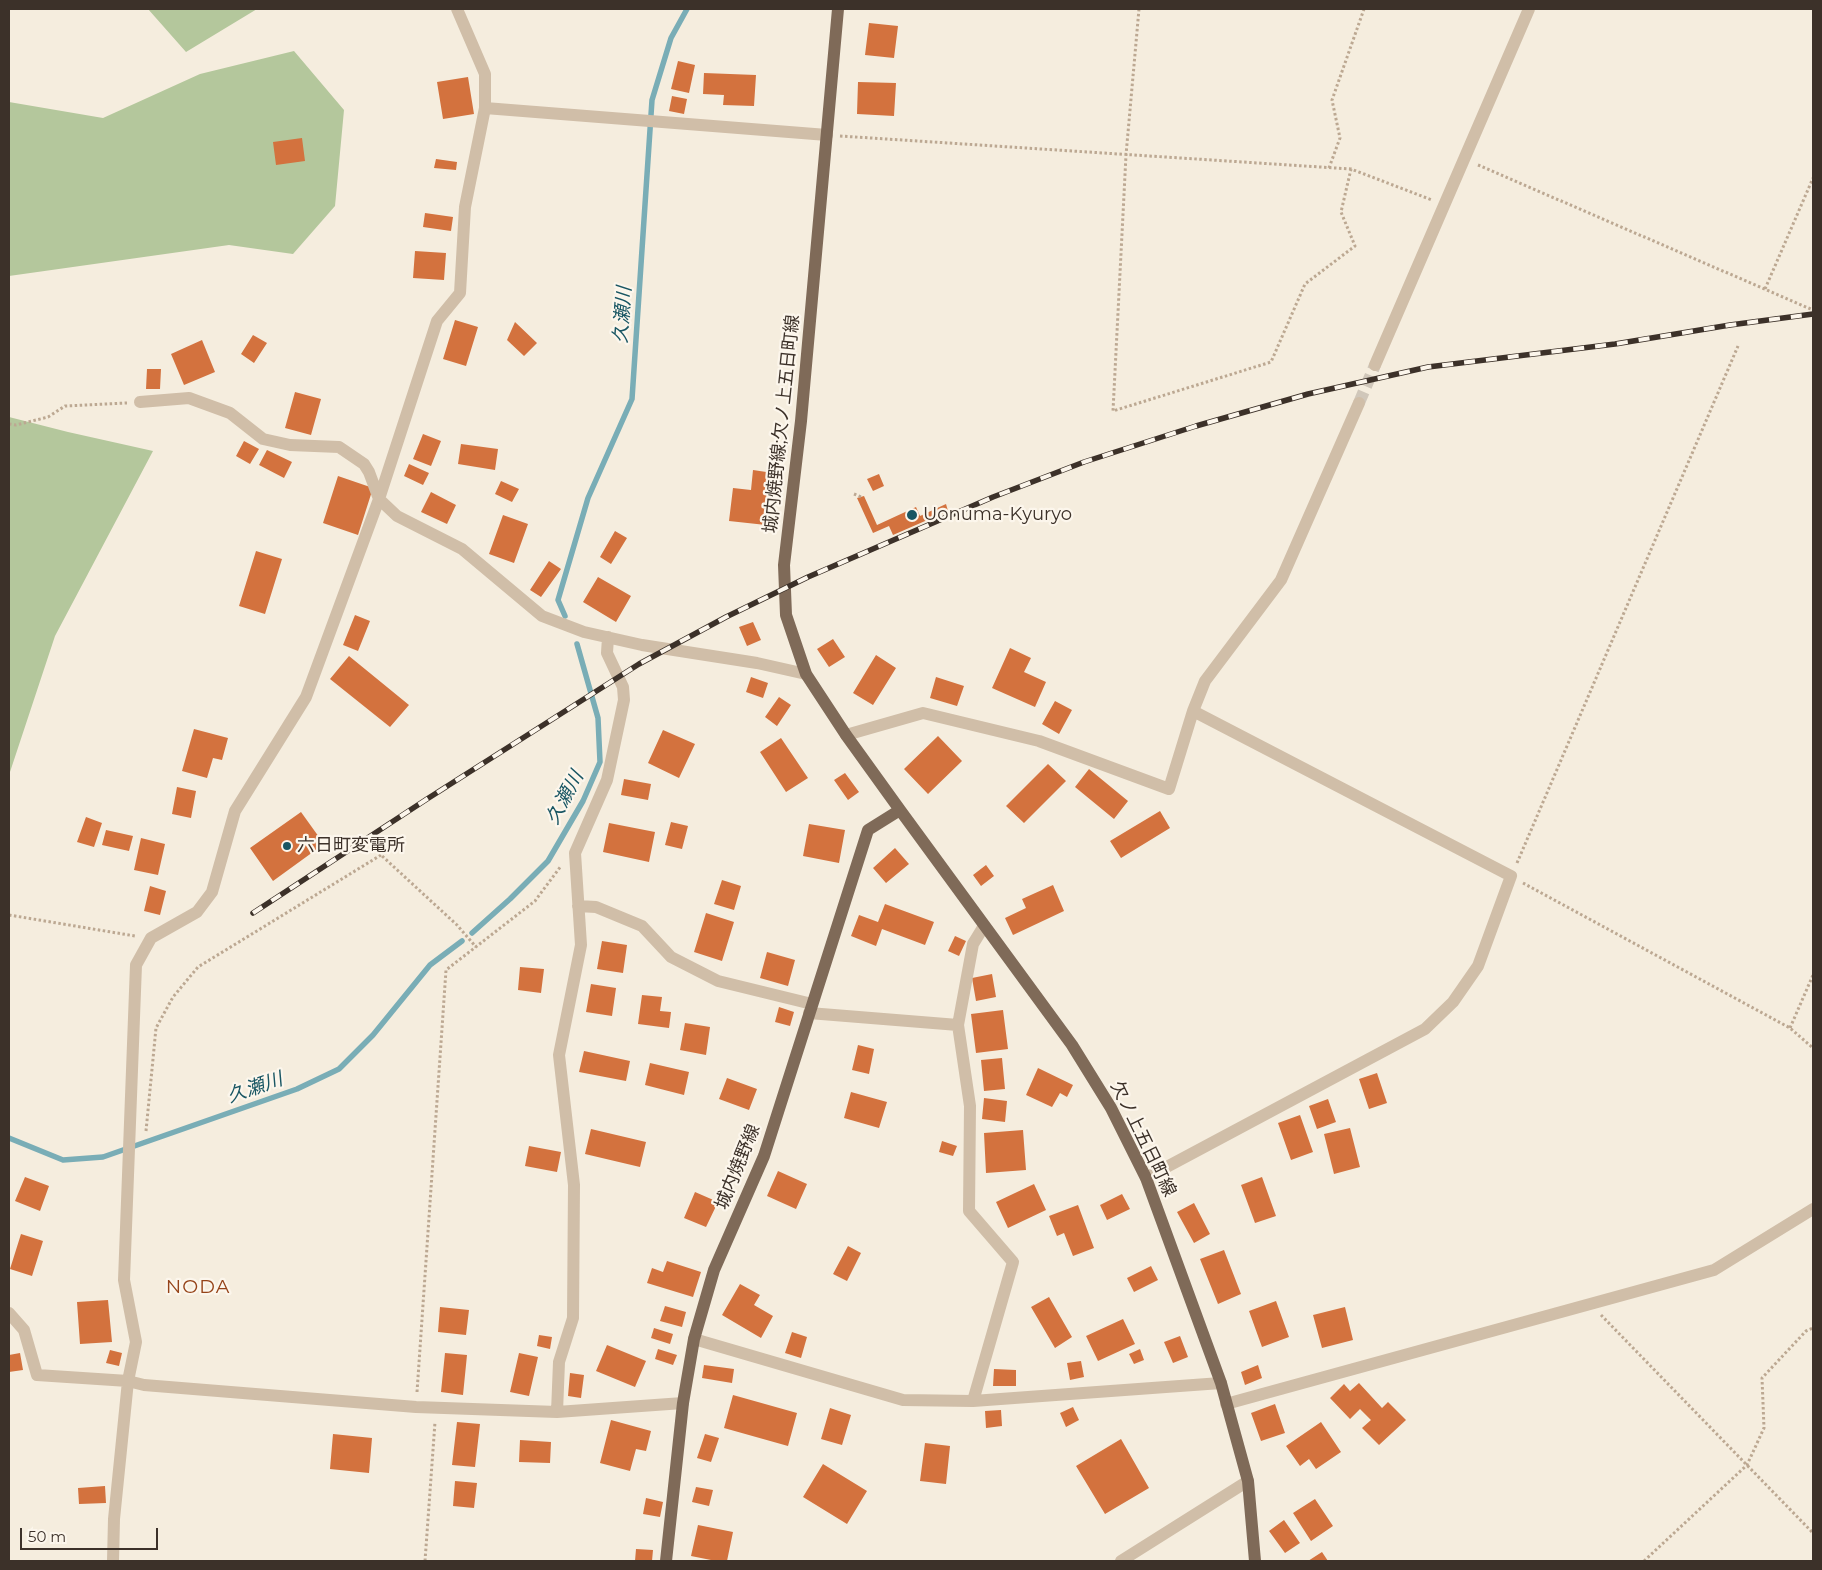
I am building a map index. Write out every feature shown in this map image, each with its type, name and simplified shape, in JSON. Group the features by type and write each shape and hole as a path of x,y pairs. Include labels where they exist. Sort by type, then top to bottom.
{"main road":[{"name":"城内焼野線;欠ノ上五日町線","path":"838,9 801,421 784,565 786,615 806,674 846,735 900,810"},
{"name":"欠ノ上五日町線","path":"900,810 1072,1045 1111,1108 1146,1178 1221,1384 1248,1481 1255,1561"},
{"name":"城内焼野線","path":"666,1561 683,1403 694,1339 714,1270 764,1156 868,830 900,810"}],"street":[{"path":"113,1561 114,1519 128,1381 136,1342 124,1280 136,965 150,938 197,912 212,892 236,811 306,697 379,499 437,321 460,293 465,207 485,108 485,74 457,9"},
{"path":"1376,365 1528,9"},
{"path":"485,108 827,135"},
{"path":"140,402 190,398 230,413 263,439 290,445 339,447 364,464 370,472 379,499 397,516 462,549 542,616 584,632 642,646 695,652 806,674"},
{"path":"846,735 922,714 1039,741 1169,789 1193,712 1205,681 1281,580 1359,403"},
{"path":"557,1412 559,1362 572,1318 574,1194 559,1055 581,945 575,853 607,780 624,700 623,687 607,653 608,637"},
{"path":"1146,1178 1426,1029 1453,1002 1478,966 1511,876 1193,712"},
{"path":"578,906 596,907 642,926 671,957 718,981 811,1008 958,1025"},
{"path":"972,1401 1013,1262 969,1211 970,1106 958,1025 973,944 984,926"},
{"path":"1226,1404 1714,1270 1813,1209"},
{"path":"9,1312 24,1330 37,1375 128,1381 144,1385 436,1408 557,1412 683,1403"},
{"path":"694,1339 903,1400 972,1401 1221,1384"},
{"path":"1121,1561 1248,1481"}],"path":[{"path":"1139,9 1126,155 1113,411 1271,362 1304,284 1355,246 1341,212 1351,169"},
{"path":"1329,168 1340,138 1332,100 1364,9"},
{"path":"827,135 1351,169 1444,204"},
{"path":"1464,159 1813,310"},
{"path":"1765,289 1813,178"},
{"path":"1738,346 1511,876 1790,1028 1813,1048"},
{"path":"9,424 16,425 48,417 65,406 140,402"},
{"path":"854,494 861,497"},
{"path":"375,843 381,856 458,926 476,947"},
{"path":"416,1407 446,970 535,901 565,861 575,853"},
{"path":"143,1137 147,1128 156,1028 174,997 198,967 381,856"},
{"path":"9,915 150,938"},
{"path":"1790,1028 1813,975"},
{"path":"1590,1304 1813,1533"},
{"path":"1644,1561 1747,1465 1764,1428 1762,1378 1806,1331 1813,1328"},
{"path":"426,1561 436,1408"}],"green space":[{"path":"148,9 257,9 186,52"},
{"path":"294,51 344,110 335,206 293,254 229,245 9,276 9,102 103,118 200,74"},
{"path":"9,417 153,451 55,636 9,775"}],"building":[{"path":"869,23 898,26 894,58 865,55"},
{"path":"678,61 695,65 689,93 671,89"},
{"path":"704,73 756,75 754,106 723,105 724,95 703,94"},
{"path":"468,77 474,114 443,119 437,82"},
{"path":"858,82 896,83 894,116 857,114"},
{"path":"672,96 687,99 684,114 669,111"},
{"path":"302,138 305,161 276,165 273,142"},
{"path":"436,159 457,162 456,170 434,168"},
{"path":"425,213 453,217 451,231 423,227"},
{"path":"415,251 446,253 444,280 413,278"},
{"path":"455,320 478,327 466,366 443,359"},
{"path":"515,322 537,343 524,356 507,340"},
{"path":"253,335 267,343 254,363 241,354"},
{"path":"202,340 215,372 184,385 171,354"},
{"path":"147,369 161,369 160,389 146,389"},
{"path":"295,392 321,399 311,435 285,428"},
{"path":"423,434 441,441 431,466 413,459"},
{"path":"244,441 259,449 250,464 236,456"},
{"path":"461,444 498,449 495,470 458,464"},
{"path":"267,450 292,462 284,478 259,465"},
{"path":"409,464 429,473 423,485 404,476"},
{"path":"753,470 773,473 766,525 729,521 733,488 751,490"},
{"path":"879,474 884,486 873,491 867,479"},
{"path":"338,476 373,488 358,535 323,523"},
{"path":"501,481 519,489 512,502 495,494"},
{"path":"431,492 456,505 447,524 421,512"},
{"path":"864,496 877,525 916,507 920,516 946,504 948,511 893,535 889,526 873,533 857,498"},
{"path":"503,515 528,524 514,563 489,554"},
{"path":"615,531 627,538 611,564 600,557"},
{"path":"256,551 282,559 265,614 239,606"},
{"path":"549,561 561,569 541,597 530,590"},
{"path":"598,577 631,596 616,622 583,602"},
{"path":"355,615 370,621 358,651 343,645"},
{"path":"753,622 761,640 747,646 739,627"},
{"path":"833,639 845,657 829,667 817,649"},
{"path":"1010,648 1031,658 1024,672 1046,682 1035,707 992,688"},
{"path":"876,655 896,668 873,705 853,693"},
{"path":"349,656 409,705 390,727 330,679"},
{"path":"751,677 768,683 763,698 746,692"},
{"path":"936,677 964,686 957,706 930,698"},
{"path":"779,697 791,705 777,726 765,717"},
{"path":"1055,701 1072,710 1059,734 1042,724"},
{"path":"194,729 228,738 222,760 213,758 207,778 182,771"},
{"path":"663,730 695,744 679,778 648,763"},
{"path":"938,736 962,761 928,794 904,769"},
{"path":"781,738 808,778 786,792 760,752"},
{"path":"1048,764 1066,781 1024,823 1006,806"},
{"path":"1089,769 1128,801 1114,819 1075,787"},
{"path":"845,773 859,792 848,800 834,780"},
{"path":"624,779 651,784 648,800 621,795"},
{"path":"177,787 196,791 191,818 172,814"},
{"path":"1160,811 1170,828 1121,858 1110,841"},
{"name":"六日町変電所","path":"301,812 324,844 273,881 250,848"},
{"path":"86,817 102,823 94,847 77,842"},
{"path":"671,822 688,826 682,849 665,845"},
{"path":"609,823 655,832 649,862 603,852"},
{"path":"809,824 845,830 839,863 803,856"},
{"path":"106,830 133,836 129,851 102,845"},
{"path":"141,838 165,844 158,875 134,870"},
{"path":"895,848 909,864 886,883 873,868"},
{"path":"986,865 994,876 981,886 973,875"},
{"path":"722,880 741,886 734,910 714,904"},
{"path":"1053,885 1064,911 1013,935 1005,918 1026,908 1022,899"},
{"path":"150,886 166,891 160,915 144,911"},
{"path":"885,904 934,922 925,945 882,929 876,946 851,936 859,915 878,922"},
{"path":"706,913 734,922 722,961 694,952"},
{"path":"955,936 966,941 959,956 948,951"},
{"path":"602,941 627,945 623,973 597,969"},
{"path":"767,952 795,960 788,986 760,978"},
{"path":"520,967 544,969 541,993 518,990"},
{"path":"992,974 996,997 976,1001 972,978"},
{"path":"591,984 616,988 612,1016 586,1012"},
{"path":"642,995 662,997 660,1011 671,1012 669,1028 638,1024"},
{"path":"779,1007 794,1012 790,1026 775,1022"},
{"path":"1003,1010 1008,1049 976,1053 971,1014"},
{"path":"685,1023 710,1027 706,1055 680,1050"},
{"path":"858,1045 874,1049 869,1074 852,1070"},
{"path":"584,1051 630,1061 626,1081 579,1072"},
{"path":"1002,1058 1005,1089 984,1091 981,1060"},
{"path":"650,1063 689,1072 684,1095 645,1085"},
{"path":"1038,1068 1073,1085 1067,1097 1060,1093 1052,1107 1026,1095"},
{"path":"1377,1073 1387,1103 1369,1109 1359,1079"},
{"path":"727,1078 757,1089 749,1110 719,1099"},
{"path":"851,1092 887,1102 879,1128 844,1118"},
{"path":"984,1098 1007,1101 1005,1122 982,1119"},
{"path":"1328,1099 1336,1122 1317,1129 1309,1106"},
{"path":"1300,1115 1313,1152 1291,1160 1278,1123"},
{"path":"1350,1128 1360,1167 1334,1174 1324,1134"},
{"path":"591,1129 646,1142 640,1167 585,1154"},
{"path":"1023,1130 1026,1170 986,1173 984,1133"},
{"path":"942,1141 957,1146 953,1156 939,1152"},
{"path":"529,1146 561,1152 557,1172 525,1166"},
{"path":"778,1171 807,1184 796,1209 767,1196"},
{"path":"25,1177 49,1186 40,1211 15,1201"},
{"path":"1262,1177 1276,1216 1255,1223 1241,1185"},
{"path":"1034,1184 1046,1210 1008,1228 996,1202"},
{"path":"695,1192 718,1202 706,1227 684,1218"},
{"path":"1122,1194 1130,1209 1107,1220 1100,1205"},
{"path":"1194,1203 1210,1234 1194,1243 1177,1212"},
{"path":"1078,1205 1094,1248 1073,1256 1064,1233 1057,1236 1049,1216"},
{"path":"21,1234 43,1241 32,1276 10,1269"},
{"path":"848,1246 861,1253 847,1281 833,1274"},
{"path":"1224,1250 1241,1294 1218,1304 1200,1259"},
{"path":"667,1261 701,1272 693,1297 647,1283 652,1268 663,1272"},
{"path":"1151,1266 1158,1280 1134,1292 1127,1278"},
{"path":"740,1284 760,1295 754,1305 773,1316 761,1338 722,1315"},
{"path":"1049,1297 1072,1337 1055,1348 1031,1307"},
{"path":"108,1300 112,1342 80,1344 77,1302"},
{"path":"1276,1301 1289,1337 1262,1347 1249,1311"},
{"path":"665,1306 686,1312 682,1327 660,1321"},
{"path":"440,1307 469,1310 466,1335 438,1332"},
{"path":"1345,1307 1353,1340 1322,1348 1313,1315"},
{"path":"1123,1319 1135,1344 1098,1361 1086,1336"},
{"path":"654,1328 673,1334 670,1344 651,1338"},
{"path":"792,1332 807,1337 801,1358 785,1353"},
{"path":"539,1335 552,1337 550,1349 537,1346"},
{"path":"1180,1336 1188,1357 1173,1363 1164,1342"},
{"path":"607,1345 646,1361 635,1387 596,1371"},
{"path":"658,1349 677,1355 673,1365 655,1359"},
{"path":"1140,1349 1144,1360 1134,1364 1129,1354"},
{"path":"110,1350 122,1353 119,1366 106,1363"},
{"path":"20,1353 23,1370 9,1372 9,1355"},
{"path":"445,1353 467,1355 463,1395 441,1392"},
{"path":"519,1353 538,1357 529,1396 510,1392"},
{"path":"1081,1361 1084,1377 1070,1380 1067,1363"},
{"path":"704,1365 734,1369 732,1383 702,1378"},
{"path":"1258,1365 1262,1378 1245,1385 1241,1372"},
{"path":"994,1369 1016,1370 1016,1386 993,1386"},
{"path":"570,1373 584,1375 581,1398 568,1396"},
{"path":"1359,1383 1382,1408 1388,1402 1406,1420 1379,1445 1362,1428 1371,1420 1360,1409 1350,1419 1330,1398 1344,1384 1350,1391"},
{"path":"733,1395 797,1413 788,1446 724,1428"},
{"path":"1275,1404 1285,1433 1261,1441 1251,1413"},
{"path":"1073,1407 1079,1420 1066,1427 1060,1413"},
{"path":"830,1408 851,1415 842,1445 821,1439"},
{"path":"1001,1410 1002,1426 986,1428 985,1411"},
{"path":"611,1420 651,1431 646,1451 636,1449 630,1471 600,1463"},
{"path":"457,1422 480,1424 475,1467 452,1465"},
{"path":"1321,1422 1341,1452 1316,1469 1309,1459 1300,1466 1286,1446"},
{"path":"333,1434 372,1438 369,1473 330,1469"},
{"path":"705,1434 719,1438 711,1462 697,1458"},
{"path":"1121,1439 1149,1488 1105,1514 1076,1466"},
{"path":"520,1440 551,1442 550,1463 519,1462"},
{"path":"925,1443 950,1446 946,1484 920,1481"},
{"path":"823,1464 867,1491 847,1524 803,1497"},
{"path":"455,1481 477,1483 474,1508 453,1506"},
{"path":"105,1486 106,1503 79,1504 78,1488"},
{"path":"696,1487 713,1490 709,1506 692,1502"},
{"path":"646,1498 663,1502 660,1517 643,1514"},
{"path":"1315,1499 1333,1526 1311,1541 1293,1513"},
{"path":"1284,1520 1300,1543 1285,1553 1269,1531"},
{"path":"698,1525 733,1532 727,1561 716,1561 691,1556"},
{"path":"636,1549 653,1550 652,1561 635,1561"},
{"path":"1322,1552 1328,1561 1308,1561"}],"waterway":[{"name":"久瀬川","path":"565,616 558,600 588,498 632,399 652,100 671,38 687,9"},
{"name":"久瀬川","path":"472,933 548,861 583,801 600,762 598,718 577,644"},
{"name":"久瀬川","path":"9,1138 63,1160 103,1157 297,1089 339,1069 373,1035 430,965 462,941"}],"tunnel":[{"path":"1359,403 1375,365"}],"railway":[{"path":"253,913 639,664 726,617 808,577 993,497 1084,462 1196,426 1308,394 1428,367 1615,344 1730,325 1813,314"}],"place":[{"name":"Uonuma-Kyuryo","path":"912,515"},
{"name":"六日町変電所","path":"287,846"}],"district":[{"name":"NODA","path":"198,1287"}]}
